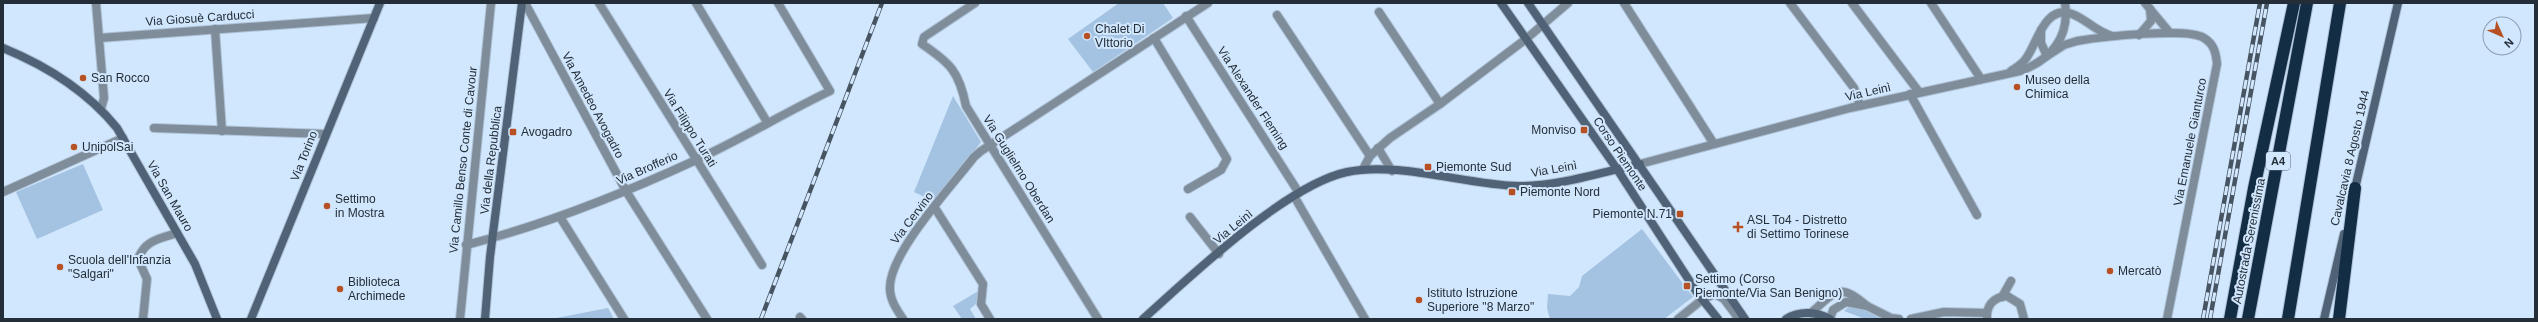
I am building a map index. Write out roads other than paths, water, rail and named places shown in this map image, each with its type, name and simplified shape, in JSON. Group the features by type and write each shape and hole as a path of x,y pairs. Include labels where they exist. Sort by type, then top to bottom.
{"highway":[{"path":"2230,319 2254,188 2294,3"},
{"name":"Autostrada Serenissima","path":"2248,319 2307,3"},
{"path":"2288,319 2340,3"},
{"path":"2339,319 2355,188"}],"street":[{"path":"96,3 104,98 102,109"},
{"name":"Via Torino","path":"251,319 380,3"},
{"name":"Via Camillo Benso Conte di Cavour","path":"460,319 466,245 491,3"},
{"name":"Via Amedeo Avogadro","path":"524,3 626,191 707,319"},
{"name":"Via della Repubblica","path":"485,319 524,3"},
{"name":"Via Filippo Turati","path":"599,3 762,265"},
{"path":"696,3 767,122"},
{"name":"Via Brofferio","path":"466,245 494,238 560,217 626,191 696,160 767,122 830,91 778,3"},
{"name":"Via Guglielmo Oberdan","path":"975,3 924,37 922,44 954,70 962,88 966,106 1098,319"},
{"name":"Via Cervino","path":"903,319 890,295 889,288 894,266 908,242 974,158 1186,16 1208,3"},
{"name":"Corso Piemonte","path":"1501,3 1718,319"},
{"name":"Corso Piemonte","path":"1528,3 1745,319"},
{"path":"1363,170 1370,156 1390,138 1440,104 1526,39 1568,3"},
{"path":"1624,3 1714,144"},
{"path":"1790,3 1854,88 1860,105"},
{"path":"1852,3 1919,92"},
{"path":"1931,3 1981,79"},
{"path":"2041,30 2041,43 2047,56 2060,40 2067,13 2065,3"},
{"name":"Cavalcavia 8 Agosto 1944","path":"2324,319 2398,3"},
{"path":"2147,6 2170,33"},
{"path":"2139,35 2151,21 2147,6"},
{"path":"1378,12 1440,104"},
{"path":"2007,73 2024,62 2041,30 2052,17 2067,13 2072,14 2102,33 2115,37"},
{"path":"1277,15 1370,156"},
{"name":"Via Alexander Fleming","path":"1186,16 1297,194 1364,319"},
{"name":"Via Giosuè Carducci","path":"99,38 374,18"},
{"path":"215,29 222,130"},
{"name":"Via Emanuele Gianturco","path":"2047,56 2072,42 2139,35 2186,32 2204,37 2211,43 2217,64 2167,319"},
{"path":"1154,38 1227,159 1221,170 1188,189"},
{"name":"Via San Mauro","path":"3,48 59,76 102,109 123,138 195,264 216,319"},
{"name":"Via Leinì","path":"1143,319 1218,254 1297,194 1332,176 1363,170 1392,171 1518,186 1548,183 1640,164 1860,105 2027,69 2047,56"},
{"path":"1910,94 1977,215"},
{"path":"154,128 326,134"},
{"path":"3,192 123,138"},
{"path":"1378,148 1392,171"},
{"path":"935,208 983,284 981,304 990,319"},
{"path":"560,217 624,319"},
{"path":"1190,217 1218,254"},
{"path":"144,319 147,279 138,259 142,247 154,240 177,233"},
{"path":"2002,297 2011,281 2011,297"},
{"path":"1812,312 1832,294 1841,290 1848,291 1867,306 1891,318 1899,319"},
{"path":"1678,319 1703,299 1715,294 1720,296 1739,319"},
{"path":"1911,319 1944,312 1987,316 1992,302 2002,297 2011,297 2020,304 2024,319"},
{"path":"1786,319 1800,313 1812,312 1830,319 1833,310 1846,302 1867,306"}],"railway":[{"path":"761,319 882,3"},
{"path":"2203,319 2260,3"},
{"path":"2210,319 2267,3"}],"place":[{"name":"Chalet Di VIttorio","path":"1087,36"},
{"name":"San Rocco","path":"83,78"},
{"name":"Museo della Chimica","path":"2017,87"},
{"name":"Monviso","path":"1584,130"},
{"name":"Avogadro","path":"513,132"},
{"name":"UnipolSai","path":"74,147"},
{"name":"Piemonte Sud","path":"1428,167"},
{"name":"Piemonte Nord","path":"1512,192"},
{"name":"Settimo in Mostra","path":"327,206"},
{"name":"Piemonte N.71","path":"1680,214"},
{"name":"ASL To4 - Distretto di Settimo Torinese","path":"1738,227"},
{"name":"Scuola dell'Infanzia \"Salgari\"","path":"60,267"},
{"name":"Mercatò","path":"2110,271"},
{"name":"Settimo (Corso Piemonte/Via San Benigno)","path":"1687,286"},
{"name":"Biblioteca Archimede","path":"340,289"},
{"name":"Istituto Istruzione Superiore \"8 Marzo\"","path":"1419,300"}]}
